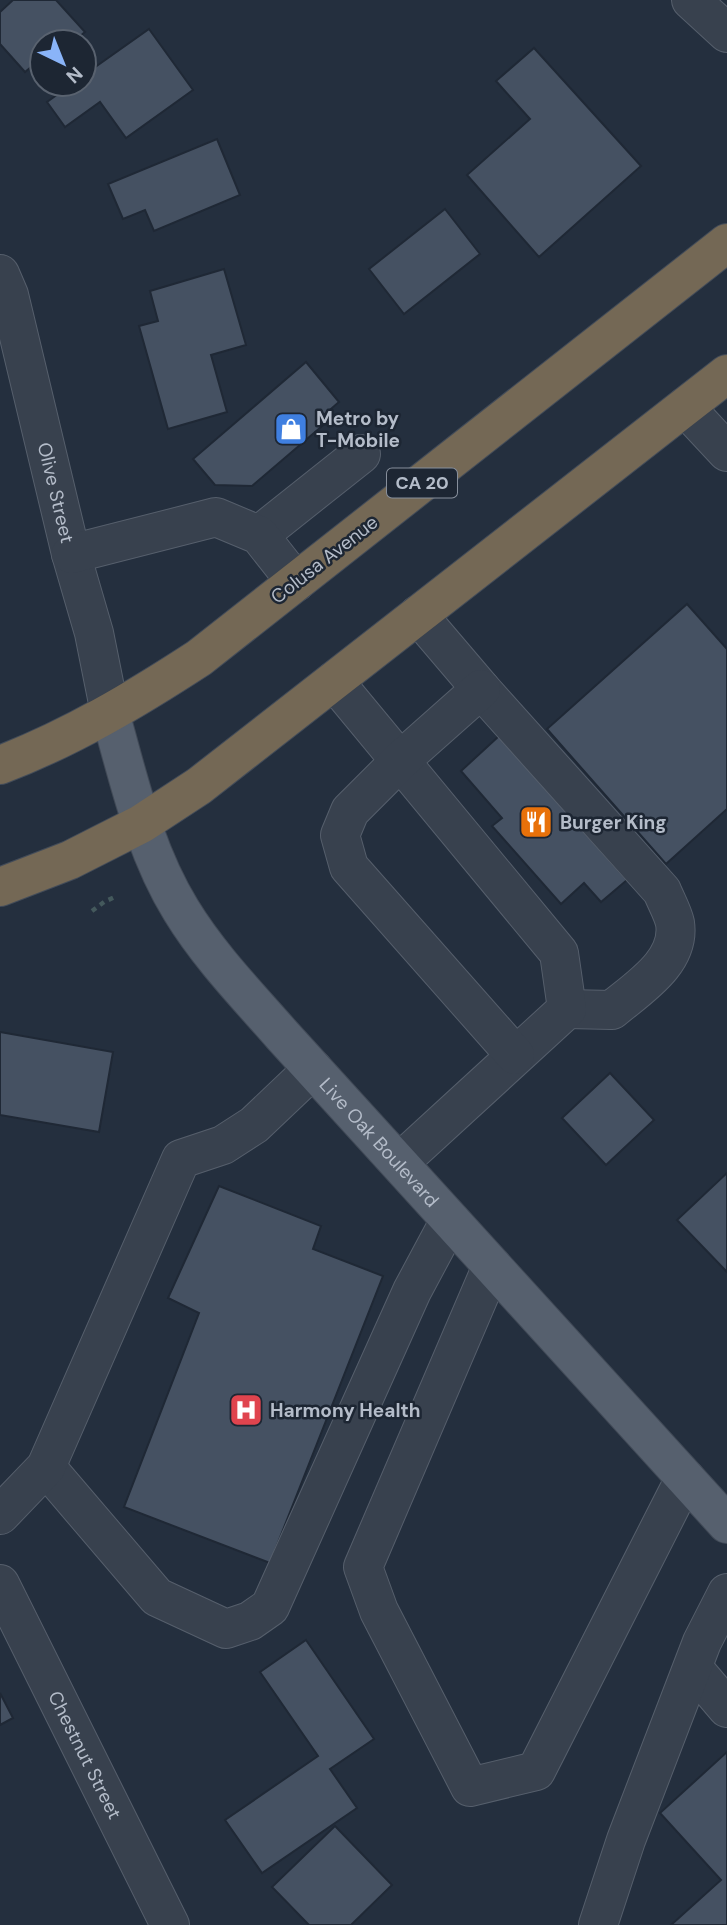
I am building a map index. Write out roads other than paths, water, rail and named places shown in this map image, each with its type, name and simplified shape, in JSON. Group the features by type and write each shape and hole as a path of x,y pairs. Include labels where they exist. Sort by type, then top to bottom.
{"highway":[{"name":"Colusa Avenue","path":"0,765 110,713 199,658 727,243"},
{"path":"0,887 70,860 141,824 208,779 727,374"}],"main road":[{"name":"Live Oak Boulevard","path":"110,713 141,824 180,909 211,953 727,1524"}],"street":[{"path":"691,0 727,33"},
{"name":"Olive Street","path":"0,274 9,295 71,554 94,633 110,713"},
{"path":"685,407 727,452"},
{"path":"259,535 360,454"},
{"path":"71,554 216,517 259,535 296,582"},
{"path":"399,1163 567,1009 612,1010 656,972 673,948 675,923 662,891 418,615"},
{"path":"334,681 559,953 567,1009"},
{"path":"481,689 401,760 350,811 340,835 349,867 516,1055"},
{"path":"0,1516 46,1467 181,1159 223,1146 254,1125 313,1069"},
{"path":"46,1467 157,1597 226,1629 250,1621 270,1607 412,1291 450,1220"},
{"path":"492,1266 363,1567 379,1611 470,1787 536,1771 685,1478"},
{"name":"Chestnut Street","path":"0,1584 170,1925"},
{"path":"598,1925 626,1840 702,1642 727,1593"},
{"path":"692,1668 727,1708"}],"place":[{"name":"Metro by T-Mobile","path":"291,429"},
{"name":"Burger King","path":"536,822"},
{"name":"Harmony Health","path":"246,1410"}]}
